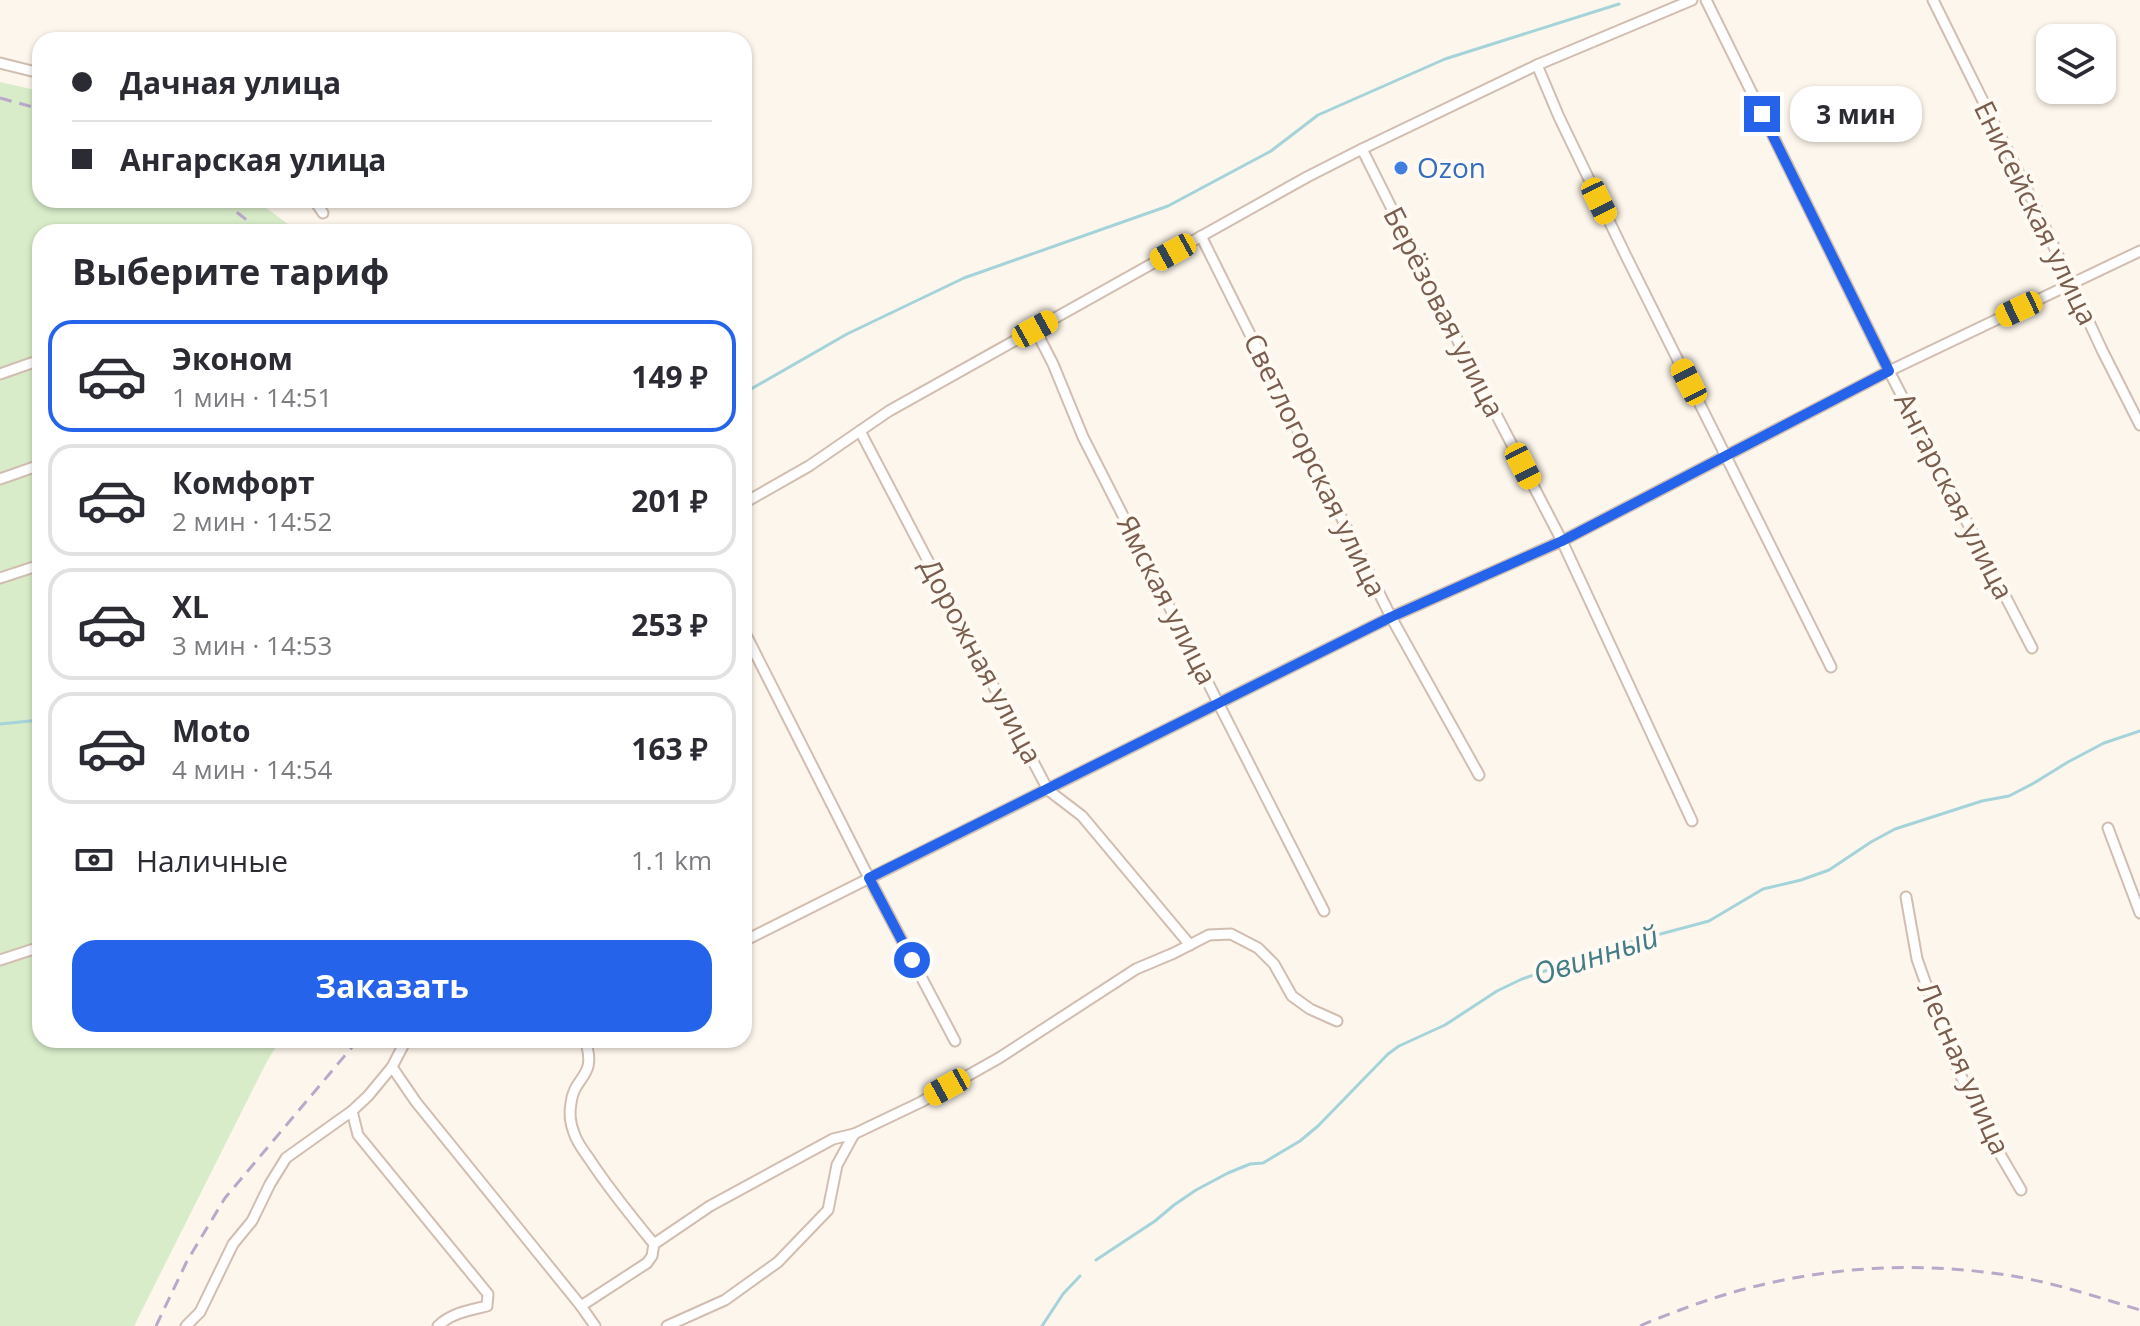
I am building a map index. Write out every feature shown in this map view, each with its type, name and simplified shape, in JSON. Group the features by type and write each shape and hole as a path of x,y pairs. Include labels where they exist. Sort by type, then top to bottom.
{"street":[{"path":"752,498 809,466 889,411 1362,149 1537,65 1692,0"},
{"name":"Ангарская улица","path":"1706,0 1889,371 2032,648"},
{"name":"Енисейская улица","path":"1933,0 2140,425"},
{"path":"0,63 32,71"},
{"path":"1537,65 1619,242 1831,667"},
{"name":"Берёзовая улица","path":"1362,149 1562,541 1692,821"},
{"path":"320,208 323,213"},
{"name":"Светлогорская улица","path":"1201,236 1391,617 1479,775"},
{"path":"752,937 1391,617 1562,541 1889,371 2140,251"},
{"name":"Ямская улица","path":"1035,329 1083,437 1324,911"},
{"path":"0,374 32,363"},
{"name":"Дорожная улица","path":"860,431 1048,790 1082,816 1190,945"},
{"path":"0,479 32,468"},
{"path":"0,578 32,568"},
{"path":"752,647 955,1041"},
{"path":"2108,828 2140,913"},
{"name":"Лесная улица","path":"1906,897 1917,959 1952,1057 1990,1137 2021,1190"},
{"path":"581,1306 647,1263 654,1244 710,1206 833,1139 854,1134 921,1102 999,1058 1136,969 1209,935 1231,934 1248,941 1274,964 1292,996 1310,1009 1337,1021"},
{"path":"0,960 32,950"},
{"path":"186,1326 200,1312 233,1244 252,1221 286,1158 368,1096 392,1067 402,1048"},
{"path":"588,1048 588,1067 570,1105 575,1137 611,1192 654,1244"},
{"path":"392,1067 425,1113 595,1326"},
{"path":"352,1111 358,1135 488,1294 487,1306 464,1311 438,1326"},
{"path":"667,1326 725,1300 778,1262 828,1210 837,1165 854,1134"}],"green space":[{"path":"0,82 32,89 32,208 266,208 288,224 32,224 32,1048 275,1048 134,1326 0,1326"}],"waterway":[{"path":"752,388 847,334 964,278 1168,206 1271,151 1318,115 1445,59 1619,4"},
{"path":"0,724 32,721"},
{"name":"Овинный","path":"1096,1260 1196,1190 1250,1164 1263,1163 1300,1141 1388,1054 1445,1025 1497,991 1616,946 1709,921 1763,889 1829,870 1895,829 1982,801 2009,796 2104,743 2140,731"},
{"name":"Овинный","path":"1042,1326 1063,1294 1080,1276"}],"railway":[{"path":"0,98 32,107"},
{"path":"231,208 252,224"},
{"path":"156,1326 187,1261 225,1198 351,1048"},
{"path":"1640,1326 1756,1286 1834,1272 1873,1269 1953,1269 2011,1276 2067,1288 2140,1310"}],"place":[{"name":"Ozon","path":"1401,168"}],"route":[{"path":"912,960 869,878 1391,617 1562,541 1889,371 1762,114"}]}
